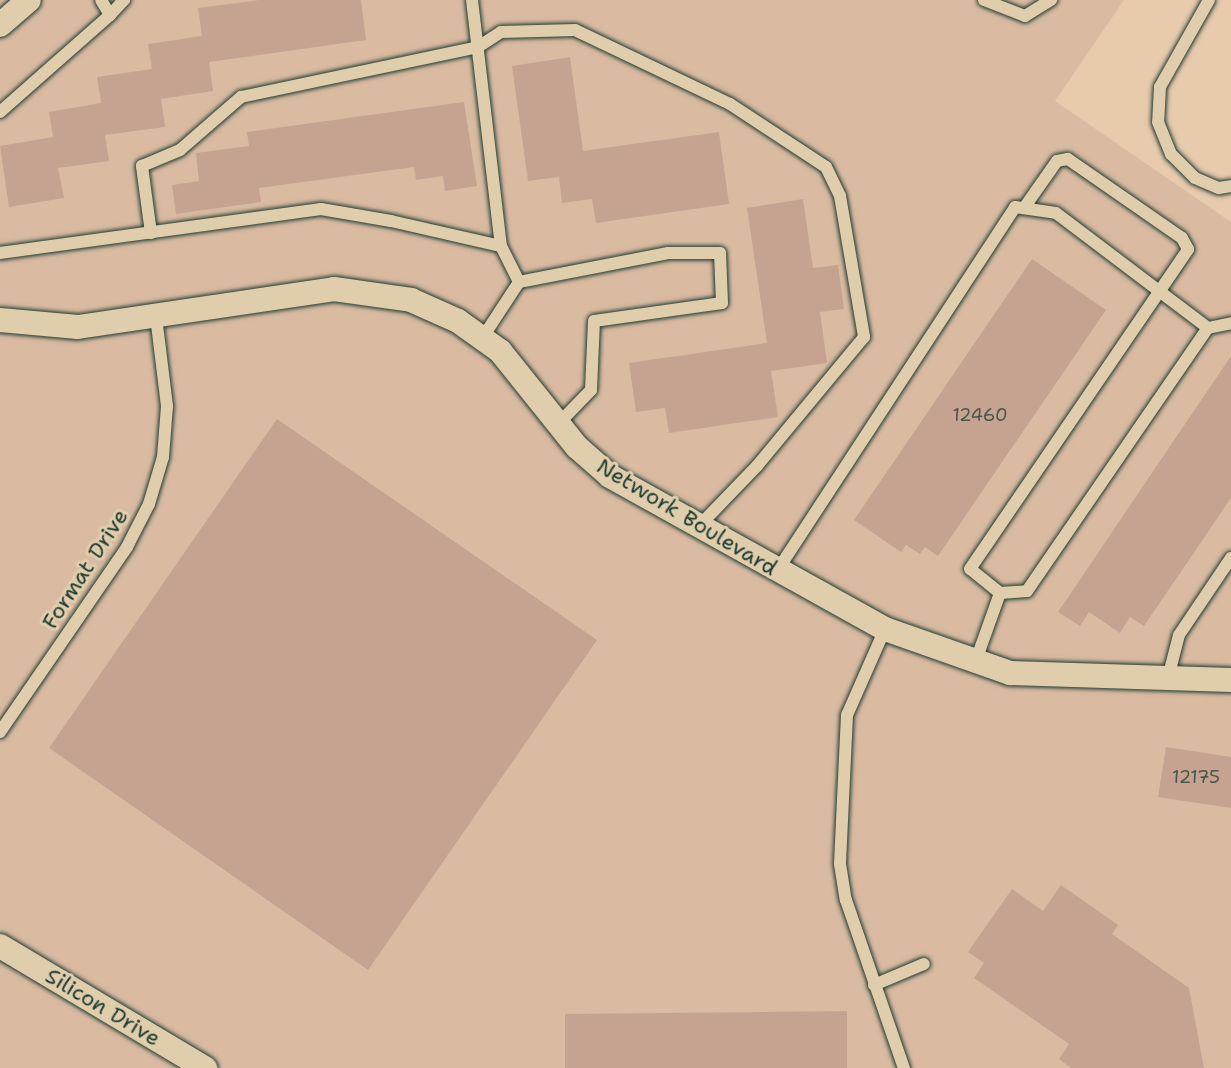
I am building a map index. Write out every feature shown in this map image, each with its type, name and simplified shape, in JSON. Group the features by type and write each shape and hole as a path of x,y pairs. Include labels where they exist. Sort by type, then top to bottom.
{"street":[{"path":"0,25 29,0"},
{"name":"Network Boulevard","path":"0,320 78,327 309,291 360,290 435,309 483,337 518,369 558,424 610,476 885,629 975,663 1054,678 1231,680"},
{"name":"Silicon Drive","path":"0,946 205,1068"}],"lane":[{"path":"101,0 110,15"},
{"path":"0,112 124,0"},
{"path":"472,0 501,246 519,282"},
{"path":"984,0 1025,16 1051,0"},
{"path":"1209,0 1160,87 1158,122 1171,154 1195,178 1219,188 1231,186"},
{"path":"151,233 142,166 180,150 241,97 478,47 501,32 575,30 730,104 826,167 840,196 864,337 757,466 699,526"},
{"path":"1024,208 1057,161 1068,159 1182,238 1188,249 970,569 1000,593 1027,591 1208,328 1231,323"},
{"path":"777,571 1015,207 1056,213 1208,328"},
{"path":"0,253 321,209 501,246"},
{"path":"483,337 519,282 668,253 720,253 722,303 594,321 591,390 558,424"},
{"name":"Format Drive","path":"0,732 127,547 149,504 163,457 167,406 156,316"},
{"path":"1168,678 1179,635 1231,558"},
{"path":"975,663 1000,593"},
{"path":"885,629 847,715 840,864 846,900 904,1068"},
{"path":"874,985 924,964"}],"shaded area":[{"path":"0,0 1124,0 1055,101 1231,222 1231,1068 0,1068"}],"building":[{"path":"259,0 361,0 366,40 209,62 213,91 161,99 165,127 105,135 109,161 58,168 64,198 9,207 0,146 53,137 49,112 101,103 97,77 152,69 148,44 202,36 198,8"},
{"path":"570,57 583,151 719,132 729,204 596,223 592,199 562,203 559,177 528,181 512,66"},
{"path":"464,102 477,186 445,191 443,176 416,180 414,167 259,188 261,202 176,214 172,185 199,181 196,153 249,146 247,132"},
{"path":"803,199 813,268 838,265 844,309 820,312 827,363 771,371 778,417 669,433 665,408 636,412 629,363 767,343 747,208"},
{"path":"1032,259 1106,310 938,556 925,547 920,554 906,545 901,552 854,520"},
{"path":"1231,356 1231,498 1144,626 1130,617 1120,633 1089,612 1080,626 1058,612"},
{"path":"277,419 597,640 368,970 49,748"},
{"path":"1166,747 1231,757 1231,808 1158,797"},
{"path":"1061,885 1118,925 1112,934 1189,988 1204,1068 1071,1068 1059,1059 1069,1044 974,978 984,963 968,952 1012,889 1043,911"},
{"path":"847,1011 847,1068 565,1068 565,1014"}]}
